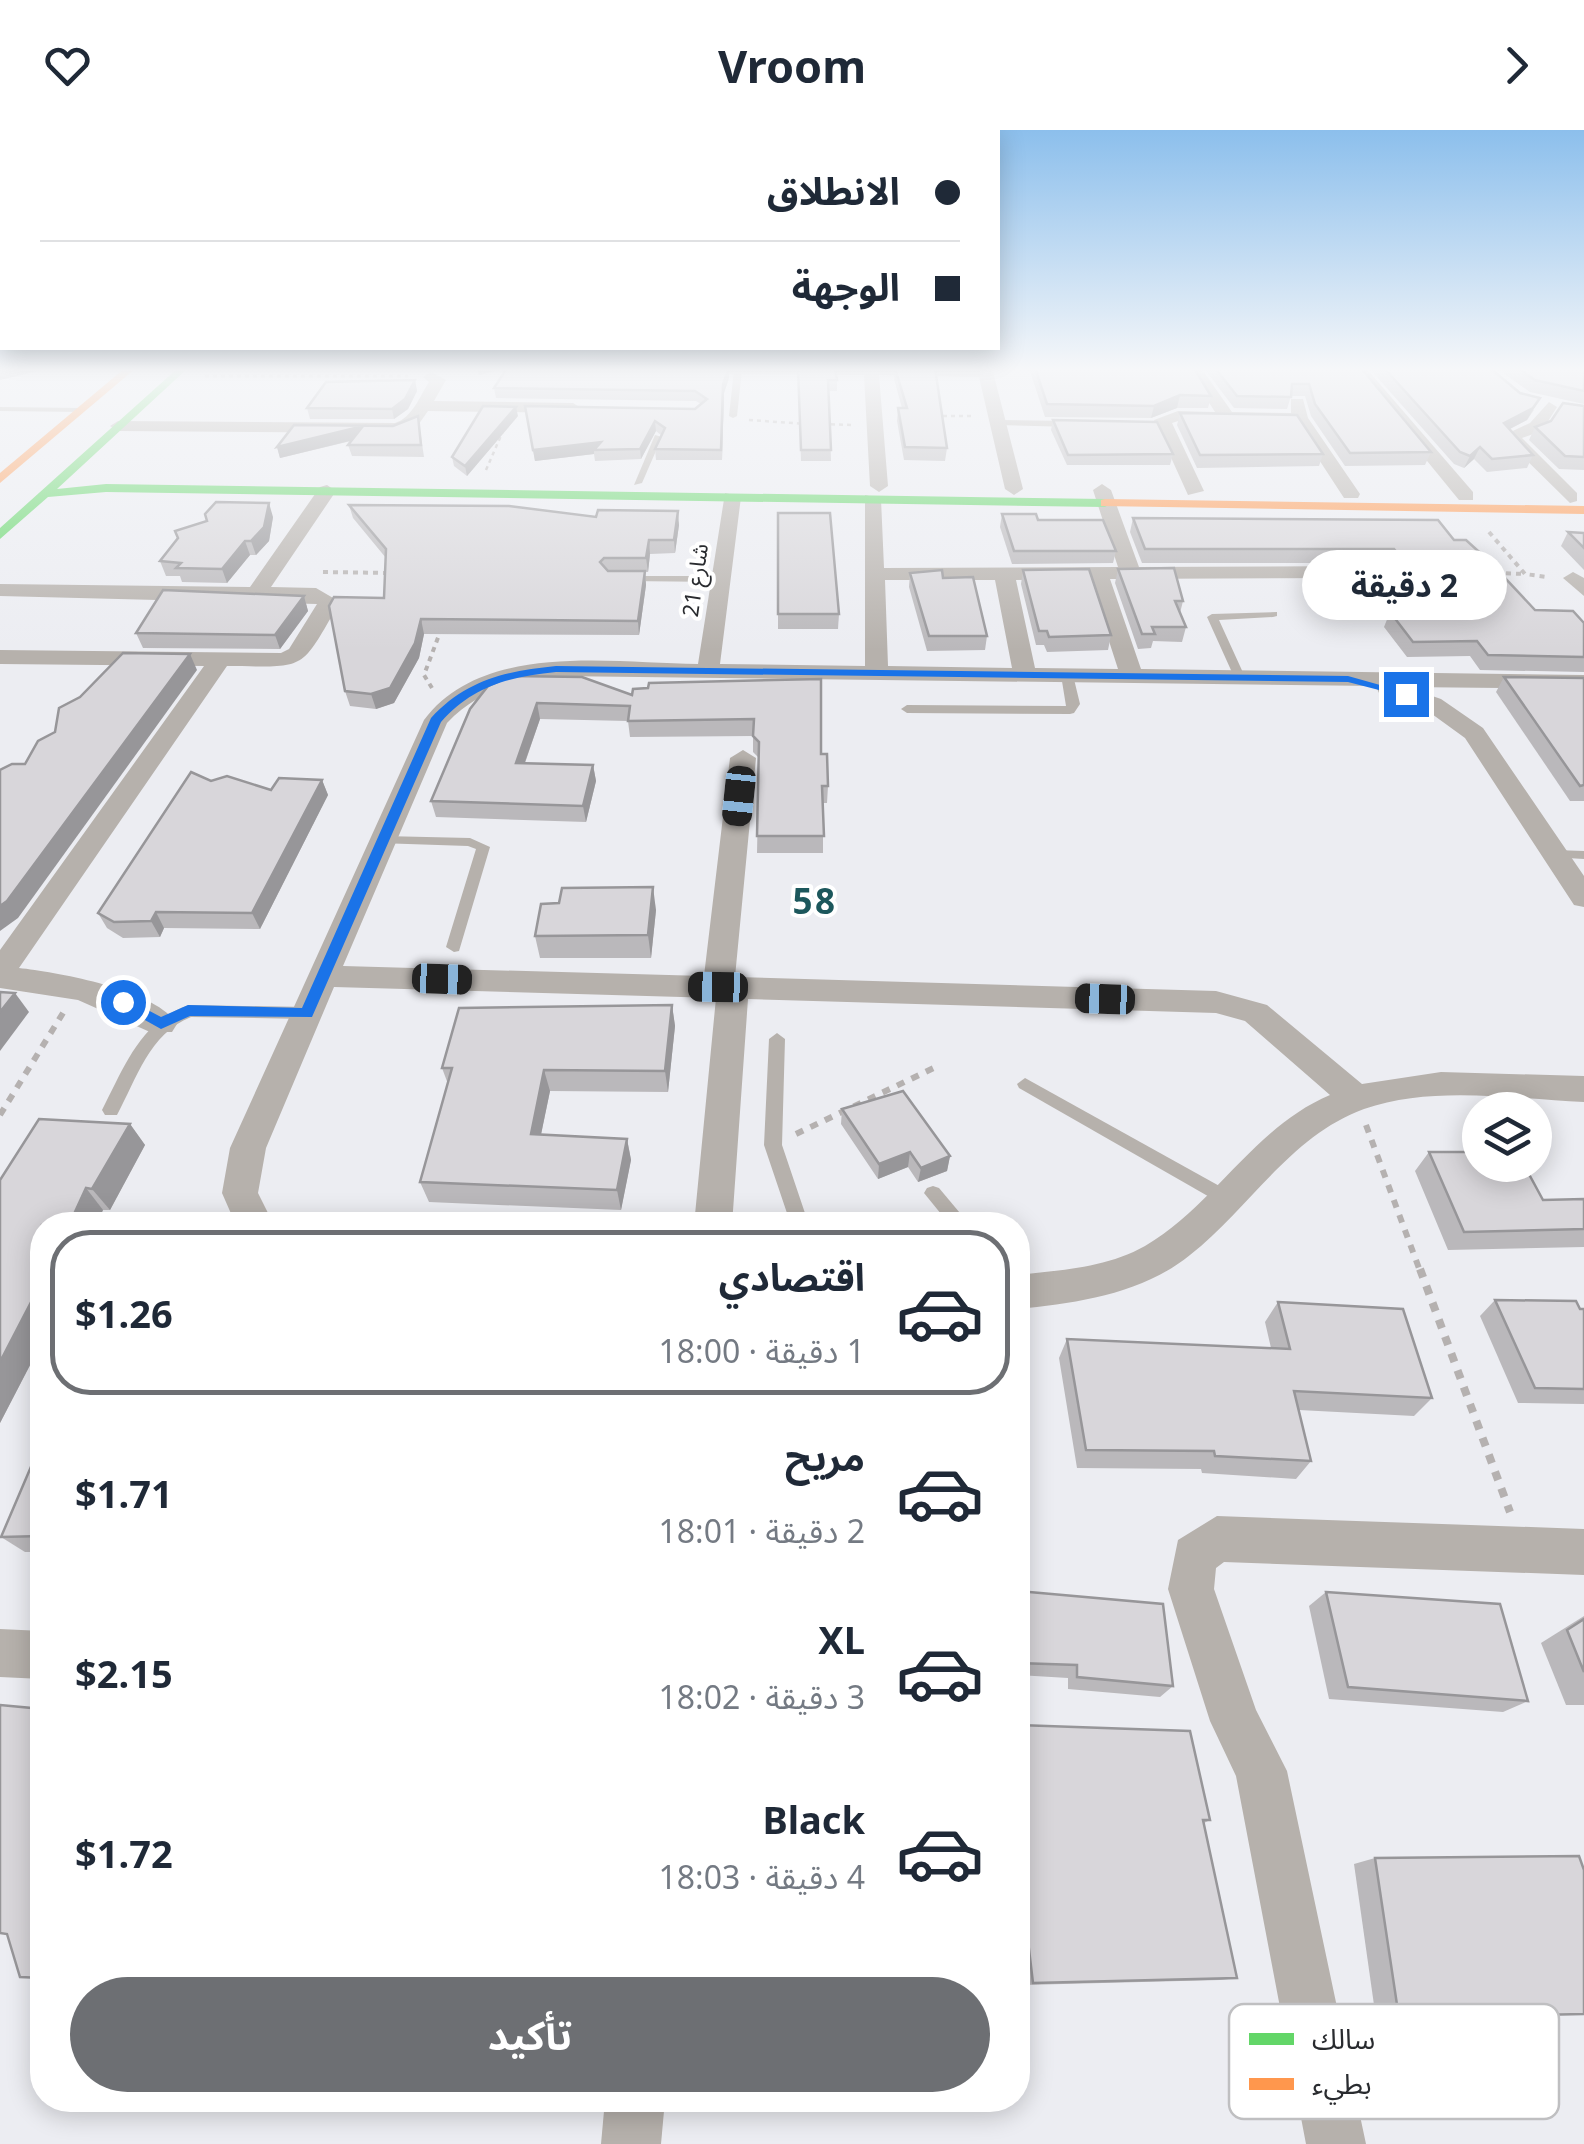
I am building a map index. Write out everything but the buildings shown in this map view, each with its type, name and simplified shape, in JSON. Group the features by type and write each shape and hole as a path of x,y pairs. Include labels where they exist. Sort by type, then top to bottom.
{"street":[{"path":"0,479 20,462"},
{"path":"0,535 79,462"},
{"path":"872,462 877,673"},
{"path":"1008,462 1014,488"},
{"path":"1177,462 1195,492"},
{"path":"1331,462 1351,494"},
{"path":"1435,462 1468,502"},
{"path":"1538,462 1579,501"},
{"path":"72,468 119,474 637,483 870,493 1579,501"},
{"path":"45,494 106,488 732,497 1014,488 1104,496 1195,492 1351,494 1468,502"},
{"path":"256,594 327,491"},
{"path":"1104,496 1131,574"},
{"name":"شارع 21","path":"708,671 732,497"},
{"path":"874,574 1364,572"},
{"path":"1004,574 1025,675"},
{"path":"1098,574 1132,676"},
{"path":"0,590 324,595 329,602 292,658 0,656"},
{"path":"161,1024 123,1002 79,987 0,975 220,660"},
{"path":"248,1212 240,1193 248,1148 436,720 455,699 484,683 518,673 556,669 1584,682"},
{"path":"1348,679 1433,704 1474,733 1584,898"},
{"path":"714,1212 743,758"},
{"path":"324,976 1237,1006 1256,1013 1356,1098"},
{"path":"1030,1291 1075,1286 1129,1271 1174,1247 1310,1120 1356,1098 1399,1088 1446,1085 1584,1088"},
{"path":"1308,2004 1260,1770 1235,1722 1191,1589 1194,1556 1217,1540 1584,1552"},
{"path":"0,1653 30,1654"},
{"path":"631,2144 634,2112"},
{"path":"1331,2119 1336,2144"}],"lane":[{"path":"637,483 647,462"},
{"path":"610,578 721,579"},
{"path":"1238,678 1212,617 1273,614"},
{"path":"906,708 1070,710 1074,704 1067,675"},
{"path":"383,840 470,842 483,846 454,947"},
{"path":"1555,854 1584,855"},
{"path":"112,1110 161,1024 188,1010 307,1013"},
{"path":"777,1039 772,1146 795,1212"},
{"path":"1025,1084 1226,1198"},
{"path":"934,1192 950,1212"}],"path":[{"path":"480,480 488,462"},
{"path":"1468,502 1525,574"},
{"path":"272,571 402,573"},
{"path":"1489,573 1525,574 1579,584"},
{"path":"450,612 424,675 439,693 455,699"},
{"path":"0,1115 79,987"},
{"path":"772,1146 940,1064"},
{"path":"1356,1098 1524,1550"}],"traffic: fast":[{"path":"0,535 80,462"},
{"path":"45,494 106,488 1105,503"}],"traffic: slow":[{"path":"0,479 20,462"},
{"path":"1105,503 1584,510"}],"district":[{"name":"58","path":"815,902"}],"route":[{"path":"123,1002 161,1024 188,1010 307,1013 436,720 455,699 484,683 518,673 556,669 1348,679 1406,694"}]}
